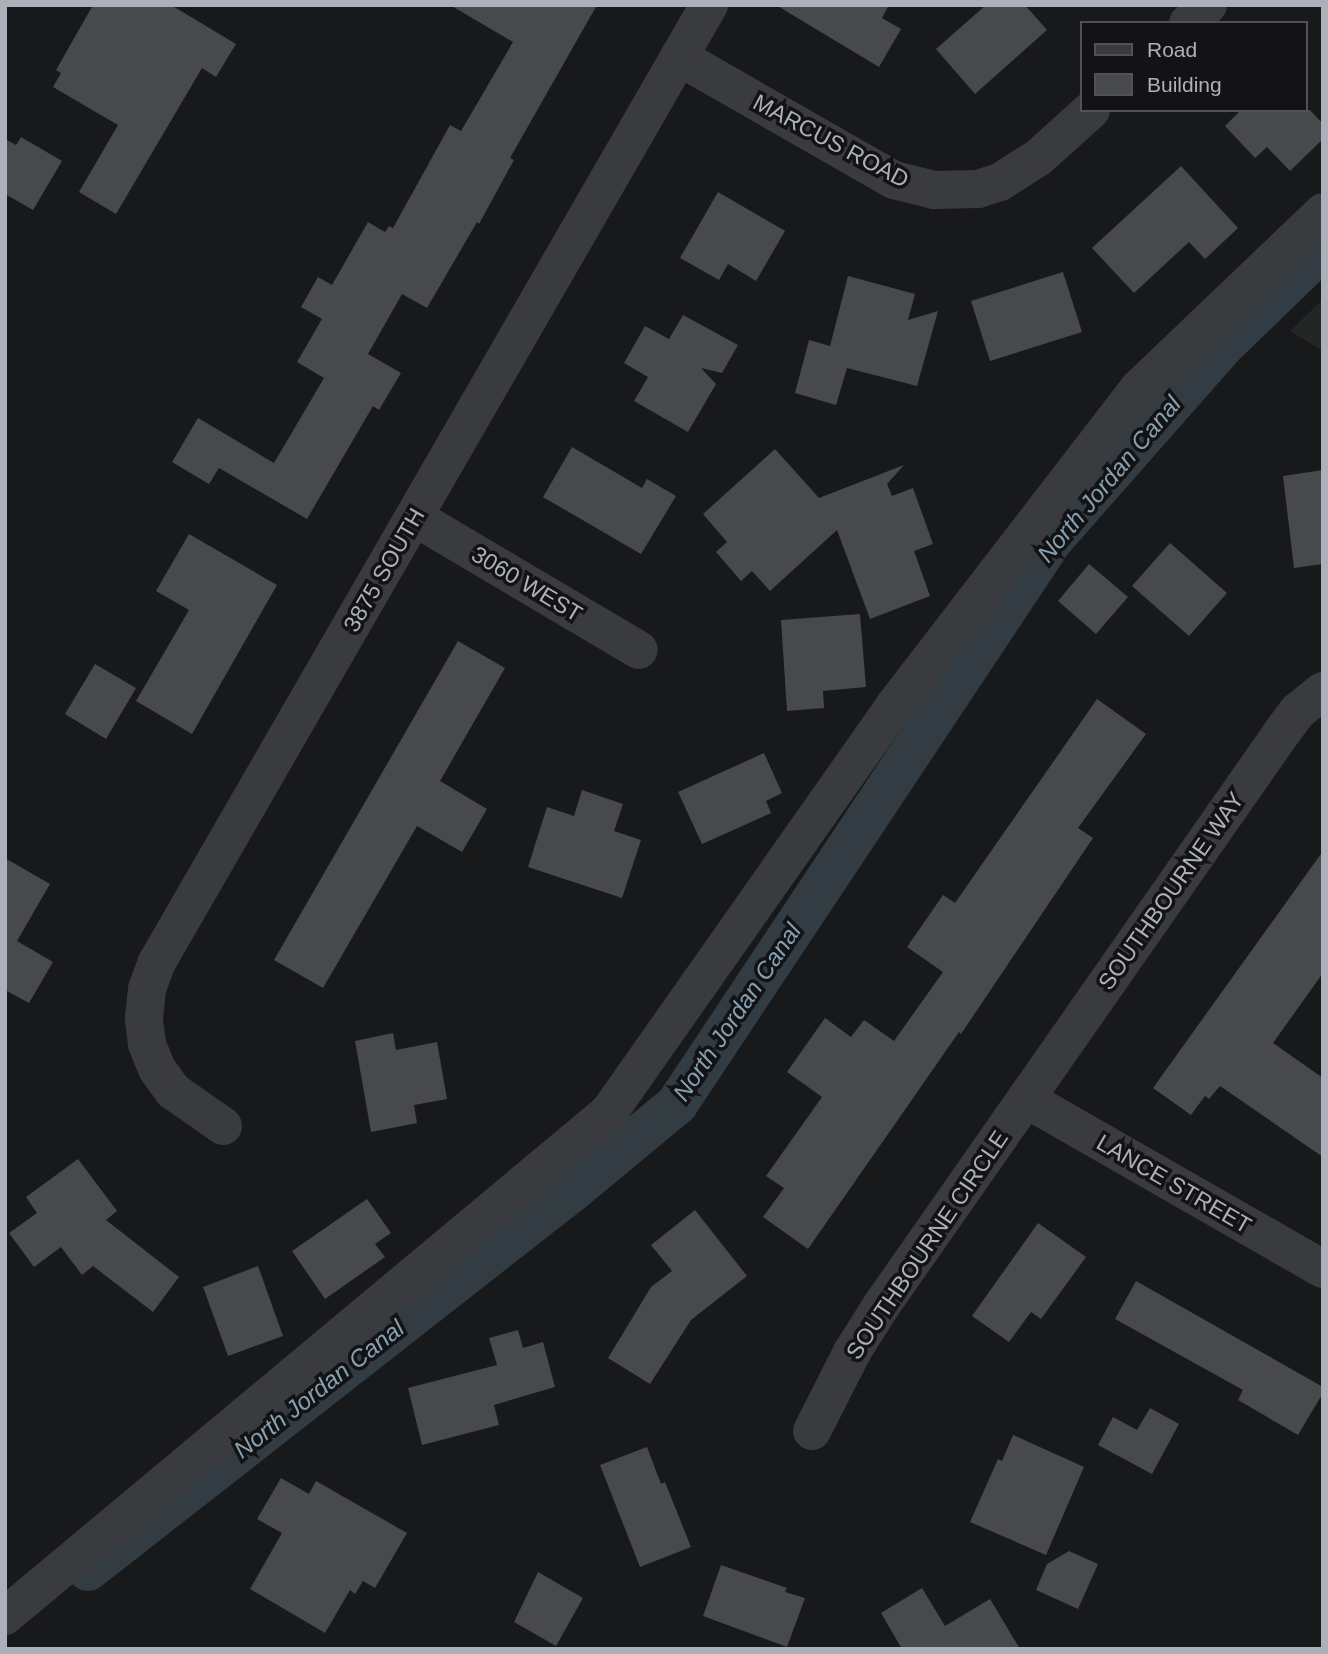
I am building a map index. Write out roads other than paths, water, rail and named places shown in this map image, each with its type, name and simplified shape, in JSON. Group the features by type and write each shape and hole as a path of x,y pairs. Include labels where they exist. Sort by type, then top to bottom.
{"street":[{"name":"3875 SOUTH","path":"223,1126 173,1091 157,1069 147,1044 144,1018 148,989 157,962 709,5"},
{"path":"1190,21 1208,5"},
{"name":"MARCUS ROAD","path":"679,57 894,180 934,190 978,190 1000,182 1039,157 1089,112"},
{"path":"5,1616 609,1112 894,706 1138,389 1323,212"},
{"name":"3060 WEST","path":"414,517 639,650"},
{"name":"SOUTHBOURNE WAY","path":"1026,1099 1285,728 1298,711 1323,691"},
{"name":"LANCE STREET","path":"1026,1099 1323,1269"},
{"name":"SOUTHBOURNE CIRCLE","path":"812,1431 868,1326 1026,1099"}],"waterway":[{"name":"North Jordan Canal","path":"88,1570 572,1191 677,1104 1052,540 1222,347 1323,249"}]}
